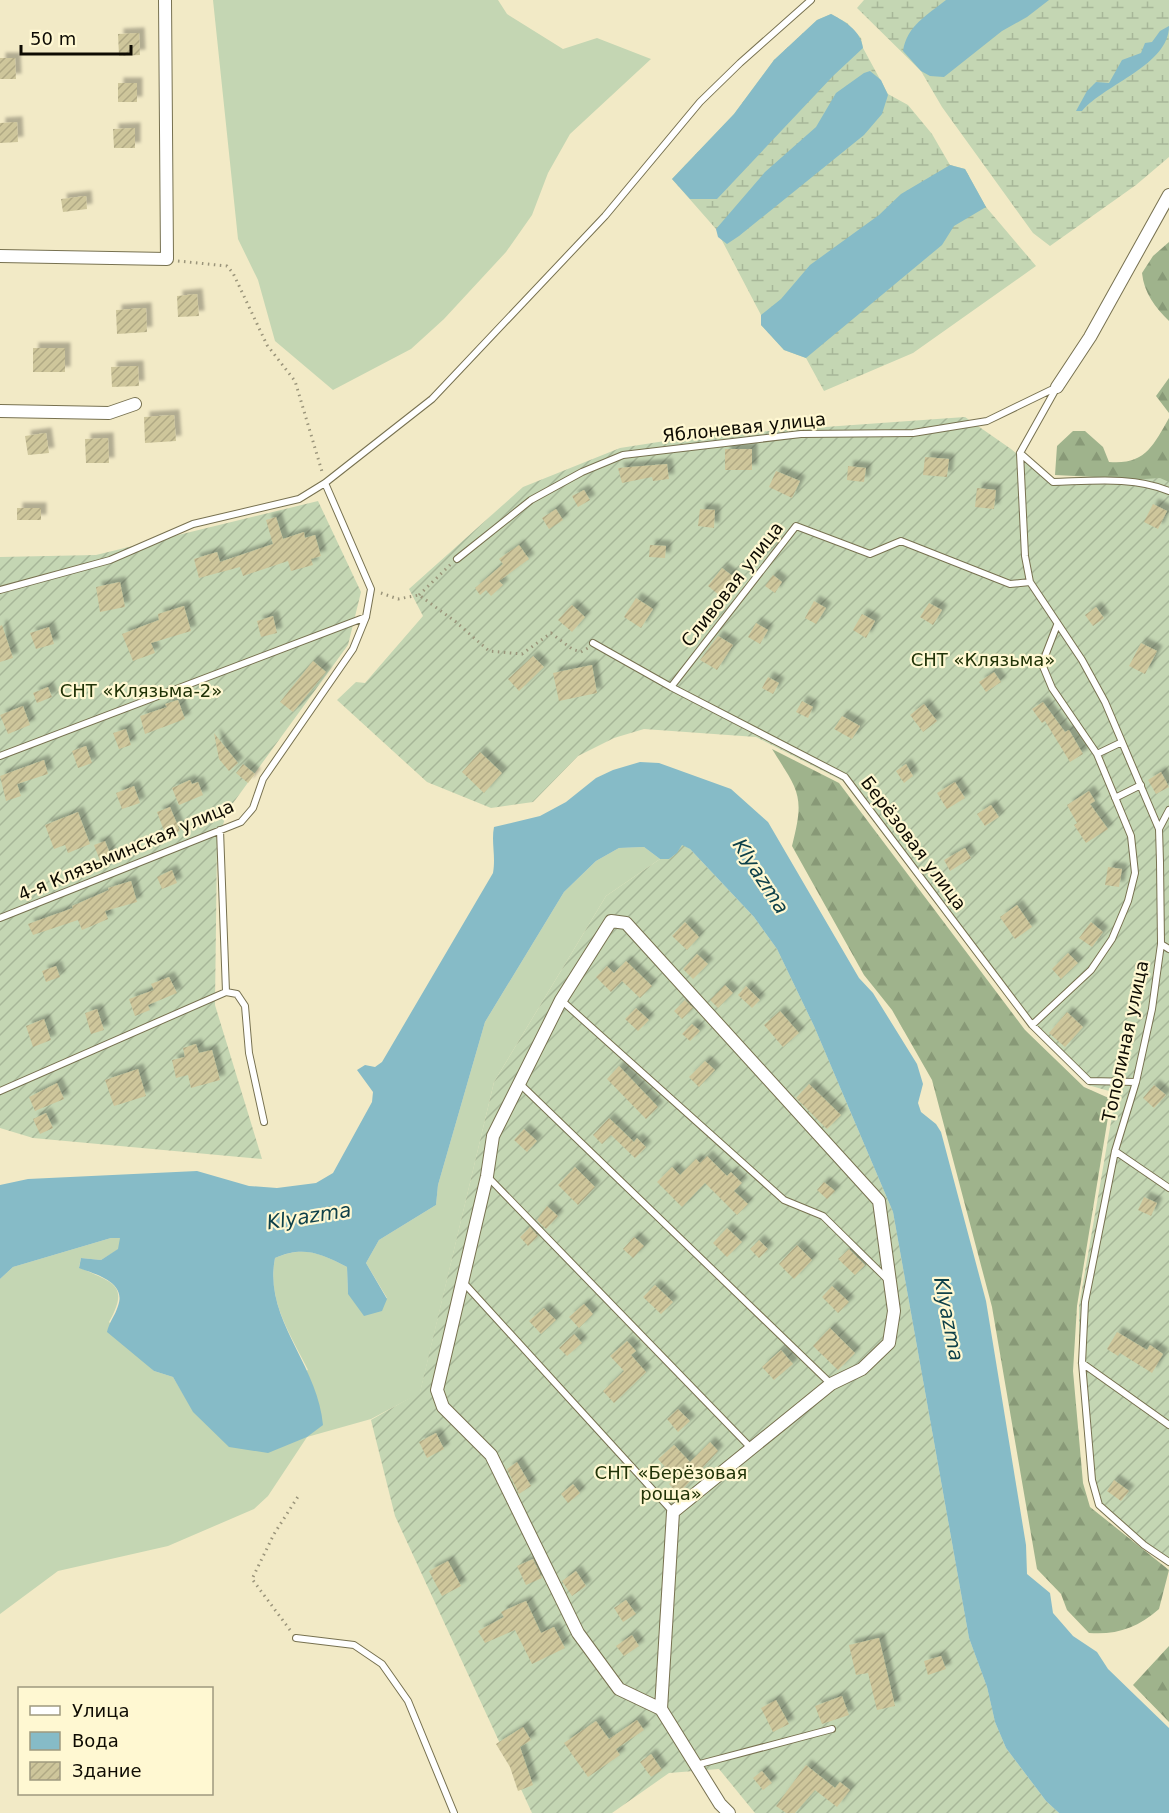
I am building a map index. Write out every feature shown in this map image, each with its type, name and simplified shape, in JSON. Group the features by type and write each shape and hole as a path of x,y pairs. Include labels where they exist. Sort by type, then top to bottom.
{"street":[{"path":"0,256 167,259 165,0"},
{"path":"1057,387 1090,338 1169,195"},
{"path":"0,411 109,413 135,404"},
{"path":"661,1709 673,1512 831,1384 862,1369 889,1343 894,1311 879,1201 626,923 611,921 561,1000 493,1136 487,1176 437,1390 442,1407 491,1455 578,1633 619,1689 661,1709 729,1813"}],"lane":[{"path":"0,590 110,560 193,524 299,499 325,483 432,399 605,216 700,102 811,0"},
{"path":"1057,387 1020,453 1053,482 1113,481 1156,485 1169,491"},
{"name":"Яблоневая улица","path":"457,559 531,500 582,472 623,455 801,434 914,433 987,421 1057,387"},
{"name":"Тополиная улица","path":"1020,453 1025,556 1030,582 1082,660 1105,702 1159,830 1161,944 1152,1009 1136,1082 1115,1151 1085,1302 1082,1363 1092,1479 1099,1505 1144,1545 1169,1562"},
{"path":"325,483 370,589"},
{"name":"Сливовая улица","path":"671,687 796,526 870,554 901,541 1010,584 1030,582"},
{"name":"4-я Клязьминская улица","path":"0,918 241,822 253,808 263,779 353,649 366,617 370,589"},
{"path":"0,756 366,617"},
{"path":"1032,1025 1091,970 1112,939 1128,901 1135,873 1131,836 1097,754 1052,688 1042,664 1057,625"},
{"name":"Берёзовая улица","path":"593,643 671,687 845,777 1032,1025 1089,1082 1136,1082"},
{"path":"1097,754 1122,742"},
{"path":"1115,798 1141,785"},
{"path":"1159,830 1169,810"},
{"path":"220,830 226,992"},
{"path":"1161,944 1169,949"},
{"path":"0,1091 226,992 237,994 245,1005 249,1053 264,1122"},
{"path":"561,1000 784,1200 823,1216 890,1281"},
{"path":"519,1083 831,1384"},
{"path":"1115,1151 1169,1188"},
{"path":"487,1176 751,1449"},
{"path":"462,1281 673,1512"},
{"path":"1082,1363 1169,1425"},
{"path":"296,1638 354,1645 382,1664 408,1701 454,1813"},
{"path":"696,1765 832,1729"}],"path":[{"path":"167,259 227,267 233,273 267,345 295,381 325,483"},
{"path":"370,589 398,598 419,595 457,559"},
{"path":"419,595 456,622 489,651 522,654 551,633 572,649 581,652 593,643"},
{"path":"296,1638 252,1579 274,1534 299,1495"}],"green space":[{"path":"213,0 498,0 507,14 563,49 597,38 651,59 570,134 548,173 532,215 506,252 444,319 411,349 333,390 275,341 258,280 238,239"},
{"path":"864,0 1169,0 1169,157 1136,185 1050,246 1033,233 942,107 921,71 857,8"},
{"path":"831,14 847,23 861,38 863,48 888,94 908,105 932,134 950,165 965,169 986,207 1036,266 913,353 824,391 806,358 784,350 761,325 761,315 716,229 672,179 734,114 774,60 817,20"},
{"path":"1169,242 1169,321 1151,299 1142,273 1153,256"},
{"path":"1169,378 1169,413 1156,396"},
{"name":"СНТ «Клязьма»","path":"965,417 1011,449 1054,485 1160,478 1169,482 1169,1566 1098,1508 1090,1478 1083,1423 1079,1363 1079,1306 1116,1093 1088,1085 1030,1028 843,781 756,737 644,729 614,738 578,756 533,802 491,808 427,782 337,700 356,682 365,683 423,616 409,589 523,487 620,448 697,436"},
{"path":"1169,418 1169,487 1133,479 1055,475 1057,446 1073,431 1085,431 1103,447 1109,462 1121,462 1140,457 1146,452"},
{"name":"СНТ «Клязьма-2»","path":"318,501 361,592 348,645 228,810 217,842 215,1005 262,1159 33,1138 0,1128 0,557 96,555"},
{"path":"772,749 839,783 1025,1030 1084,1087 1111,1099 1077,1306 1073,1371 1083,1483 1090,1507 1169,1570 1159,1609 1143,1621 1126,1629 1109,1633 1089,1633 1067,1610 1061,1594 1037,1569 992,1307 932,1080 892,1010 864,975 792,846 798,815 797,794"},
{"name":"СНТ «Берёзовая роща»","path":"682,844 690,849 754,917 777,949 814,1026 893,1212 969,1638 987,1687 995,1722 1006,1748 1046,1801 1059,1813 755,1813 719,1769 669,1773 612,1813 532,1813 395,1516 371,1420 420,1392 494,1082 606,896 660,859 673,856"},
{"path":"644,847 660,859 606,896 494,1082 420,1393 371,1419 307,1437 268,1496 254,1509 168,1546 58,1571 0,1614 0,1279 13,1267 111,1238 121,1238 119,1249 101,1260 81,1258 79,1267 114,1286 118,1292 118,1299 109,1322 154,1371 173,1377 194,1412 308,1370 277,1303 273,1274 275,1258 295,1252 320,1255 347,1267 348,1294 387,1298 366,1263 379,1240 436,1205 438,1185 485,1022 564,892 596,861 619,848"},
{"path":"1169,1646 1169,1722 1133,1685"}],"water":[{"path":"946,0 1049,0 1027,17 1002,31 944,77 930,76 921,71 903,51 913,28"},
{"path":"831,14 856,32 863,48 833,76 717,199 690,199 672,179 734,114 774,60 817,20"},
{"path":"1169,26 1166,40 1159,52 1148,63 1092,101 1082,111 1076,111 1087,91 1096,82 1109,83 1122,60 1141,53 1145,43 1152,42 1160,31"},
{"path":"870,71 881,80 888,95 882,114 864,135 739,236 727,244 718,237 716,229 765,172 816,127 836,93"},
{"path":"950,165 965,169 986,207 954,226 942,245 806,358 784,350 761,325 761,315 781,299 810,265 879,215 901,194"},
{"name":"Klyazma","path":"640,762 659,763 731,789 768,822 859,978 873,993 917,1064 923,1084 918,1103 921,1112 936,1124 941,1132 986,1301 1026,1545 1027,1574 1050,1593 1053,1613 1073,1636 1097,1652 1108,1669 1169,1728 1169,1813 1059,1813 1046,1801 1006,1748 995,1722 987,1687 969,1638 893,1212 814,1026 777,949 754,917 690,849 682,845 669,859 660,859 644,847 619,848 596,861 564,892 485,1022 438,1185 436,1205 379,1240 366,1263 387,1299 382,1311 364,1316 348,1294 347,1267 337,1262 320,1255 303,1252 294,1252 275,1258 273,1280 277,1301 284,1322 312,1382 323,1425 307,1437 268,1453 229,1447 193,1412 173,1377 154,1371 107,1332 118,1306 120,1298 118,1291 108,1280 79,1268 81,1258 101,1260 118,1249 120,1238 111,1238 13,1267 0,1279 0,1185 28,1179 197,1171 249,1186 277,1188 316,1183 333,1173 372,1102 373,1092 357,1070 365,1065 375,1067 382,1062 493,873 494,827 540,816 566,802 596,778"}],"building":[{"path":"139,33 140,55 119,56 118,34"},
{"path":"0,58 15,58 16,79 0,79"},
{"path":"118,83 137,83 137,102 118,102"},
{"path":"17,122 18,142 0,143 0,123"},
{"path":"135,128 135,148 114,148 113,129"},
{"path":"86,196 87,209 63,212 61,199"},
{"path":"197,294 199,316 178,317 177,296"},
{"path":"146,308 147,332 117,334 116,310"},
{"path":"33,348 65,348 65,372 33,372"},
{"path":"138,366 139,386 112,387 111,367"},
{"path":"174,415 176,441 145,443 144,417"},
{"path":"46,433 49,453 28,455 25,436"},
{"path":"108,438 109,463 86,463 85,439"},
{"path":"725,449 752,449 752,470 725,470"},
{"path":"925,457 949,459 947,477 923,475"},
{"path":"667,464 669,479 653,481 652,477 622,483 618,468"},
{"path":"848,466 866,468 864,482 847,480"},
{"path":"776,471 800,481 792,498 769,487"},
{"path":"977,488 996,490 994,509 975,507"},
{"path":"584,490 590,500 578,507 572,496"},
{"path":"1153,504 1167,511 1158,529 1144,522"},
{"path":"17,508 41,508 41,520 17,520"},
{"path":"556,509 563,520 549,529 542,518"},
{"path":"700,509 715,510 714,528 698,526"},
{"path":"276,517 283,539 304,532 305,538 315,535 321,556 311,559 313,565 291,571 288,561 243,576 240,567 199,578 194,559 217,552 220,562 273,544 266,520"},
{"path":"519,545 529,559 499,581 503,585 491,596 486,590 480,595 475,588 503,564 499,559"},
{"path":"650,545 666,546 665,558 649,557"},
{"path":"722,568 734,577 719,595 708,586"},
{"path":"773,575 782,582 775,593 765,586"},
{"path":"120,582 125,607 100,612 96,587"},
{"path":"636,598 653,609 641,628 624,617"},
{"path":"814,601 826,608 816,624 805,618"},
{"path":"929,603 942,610 933,625 920,617"},
{"path":"572,605 585,617 572,632 558,620"},
{"path":"184,606 191,631 151,643 155,653 133,661 122,634 159,620 158,614"},
{"path":"1096,607 1104,618 1093,626 1085,615"},
{"path":"862,614 875,621 866,638 853,630"},
{"path":"273,616 277,633 261,637 257,621"},
{"path":"756,623 768,630 760,644 748,637"},
{"path":"2,625 13,658 0,662 0,626"},
{"path":"49,627 54,644 36,649 30,633"},
{"path":"718,636 733,645 717,670 700,660"},
{"path":"1141,643 1157,651 1145,674 1129,666"},
{"path":"533,656 544,667 519,691 508,679"},
{"path":"313,661 326,672 293,712 280,702"},
{"path":"592,665 597,693 559,701 553,673"},
{"path":"994,672 1001,682 986,692 979,682"},
{"path":"768,677 779,683 773,694 762,688"},
{"path":"48,687 52,697 37,703 33,693"},
{"path":"178,700 185,719 145,734 140,716 167,707 165,704"},
{"path":"802,701 813,707 808,718 796,712"},
{"path":"1043,702 1065,732 1069,730 1083,754 1070,762 1045,721 1042,723 1032,709"},
{"path":"924,704 937,721 923,732 910,715"},
{"path":"23,706 30,725 8,734 0,715"},
{"path":"842,716 860,726 852,739 834,729"},
{"path":"126,729 131,745 119,749 113,733"},
{"path":"214,733 238,763 229,771 219,759"},
{"path":"86,746 92,763 78,768 72,751"},
{"path":"480,752 502,773 484,793 462,772"},
{"path":"44,760 48,774 17,784 21,796 6,801 0,776"},
{"path":"243,764 255,774 248,783 236,773"},
{"path":"906,764 913,776 904,783 896,771"},
{"path":"1161,772 1169,787 1156,794 1148,780"},
{"path":"190,780 192,784 198,782 203,795 179,805 172,788"},
{"path":"955,782 965,798 947,809 937,793"},
{"path":"134,786 140,803 122,809 116,793"},
{"path":"1089,791 1095,801 1090,804 1108,829 1086,843 1074,825 1077,823 1067,805"},
{"path":"991,805 999,817 985,826 977,814"},
{"path":"170,807 180,831 166,836 157,812"},
{"path":"78,812 90,844 68,853 65,845 54,849 45,825"},
{"path":"105,841 113,861 102,866 94,845"},
{"path":"965,848 971,858 950,871 944,860"},
{"path":"1108,867 1122,869 1119,887 1105,885"},
{"path":"172,870 177,883 162,889 157,877"},
{"path":"131,881 137,902 105,911 108,919 82,930 78,920 33,935 28,924 73,908 72,906 109,890 108,888"},
{"path":"1017,905 1032,927 1015,939 1000,917"},
{"path":"685,922 699,937 687,950 672,936"},
{"path":"1091,922 1103,932 1092,947 1079,938"},
{"path":"1068,953 1078,963 1061,979 1052,969"},
{"path":"697,954 708,964 693,979 683,969"},
{"path":"626,961 652,986 640,998 622,981 611,992 596,977 607,966 614,973"},
{"path":"56,966 60,977 46,982 42,971"},
{"path":"169,977 177,993 148,1005 150,1010 135,1016 129,999 154,990 151,984"},
{"path":"725,985 733,993 718,1008 710,1000"},
{"path":"746,986 760,1000 752,1008 738,995"},
{"path":"685,1000 693,1008 682,1019 674,1011"},
{"path":"636,1008 649,1020 638,1031 625,1019"},
{"path":"97,1009 104,1030 91,1034 85,1013"},
{"path":"780,1011 799,1033 783,1047 764,1025"},
{"path":"1067,1012 1083,1027 1065,1047 1049,1033"},
{"path":"44,1019 51,1040 33,1047 26,1026"},
{"path":"692,1024 700,1031 690,1041 682,1034"},
{"path":"196,1044 199,1053 212,1050 220,1080 191,1088 188,1075 176,1078 172,1060 185,1057 183,1048"},
{"path":"705,1061 715,1070 699,1087 689,1077"},
{"path":"619,1066 658,1107 646,1119 607,1079"},
{"path":"138,1069 146,1096 114,1106 105,1080"},
{"path":"57,1083 64,1099 35,1111 29,1097"},
{"path":"809,1084 841,1115 827,1129 796,1098"},
{"path":"1154,1085 1166,1095 1154,1108 1143,1098"},
{"path":"46,1113 53,1128 40,1134 33,1119"},
{"path":"609,1118 634,1142 637,1138 646,1147 635,1158 611,1135 602,1144 593,1135"},
{"path":"524,1129 537,1141 527,1152 514,1140"},
{"path":"707,1156 727,1176 731,1172 742,1183 734,1191 748,1204 737,1215 705,1183 682,1207 657,1182 672,1167 680,1175 696,1159 700,1163"},
{"path":"575,1167 595,1187 578,1205 558,1185"},
{"path":"824,1182 835,1191 827,1199 817,1190"},
{"path":"1144,1197 1157,1203 1151,1216 1138,1210"},
{"path":"547,1206 558,1216 546,1229 537,1220"},
{"path":"530,1227 538,1236 528,1246 520,1237"},
{"path":"727,1228 742,1242 727,1257 713,1243"},
{"path":"634,1237 644,1246 633,1258 623,1249"},
{"path":"759,1240 768,1249 759,1258 750,1249"},
{"path":"797,1245 812,1260 794,1279 779,1264"},
{"path":"849,1249 865,1265 855,1275 838,1259"},
{"path":"655,1285 673,1302 661,1314 643,1297"},
{"path":"832,1286 849,1302 838,1313 822,1297"},
{"path":"584,1304 593,1314 579,1328 569,1317"},
{"path":"544,1308 556,1320 541,1334 529,1321"},
{"path":"830,1328 855,1353 838,1370 813,1346"},
{"path":"1117,1332 1147,1350 1150,1345 1163,1354 1152,1373 1120,1353 1118,1356 1107,1349"},
{"path":"574,1334 582,1343 567,1356 559,1348"},
{"path":"627,1341 636,1351 631,1355 646,1372 614,1403 603,1391 624,1371 610,1356"},
{"path":"781,1350 793,1364 774,1380 762,1367"},
{"path":"678,1409 690,1421 678,1432 667,1419"},
{"path":"436,1433 444,1449 427,1458 419,1442"},
{"path":"710,1442 718,1451 678,1494 669,1484 675,1478 658,1459 674,1445 690,1462"},
{"path":"517,1462 531,1486 519,1494 507,1469"},
{"path":"1114,1480 1129,1491 1121,1501 1107,1491"},
{"path":"573,1484 580,1493 568,1503 561,1494"},
{"path":"533,1559 542,1578 526,1585 517,1566"},
{"path":"448,1561 461,1586 442,1596 429,1571"},
{"path":"576,1571 586,1586 572,1596 562,1581"},
{"path":"626,1600 636,1614 623,1622 614,1608"},
{"path":"526,1601 541,1633 554,1627 565,1648 532,1664 515,1630 485,1643 478,1631 504,1617 501,1612"},
{"path":"632,1635 639,1646 624,1656 616,1646"},
{"path":"879,1638 895,1706 877,1710 868,1673 856,1675 849,1645"},
{"path":"941,1656 946,1669 928,1675 924,1661"},
{"path":"842,1696 849,1715 822,1724 815,1706"},
{"path":"776,1700 789,1724 773,1732 761,1708"},
{"path":"637,1720 644,1730 616,1749 620,1755 588,1777 564,1743 596,1721 609,1739"},
{"path":"523,1727 531,1740 520,1747 533,1785 518,1791 510,1767 496,1744"},
{"path":"651,1754 662,1770 651,1777 640,1762"},
{"path":"806,1765 835,1788 840,1782 850,1790 837,1807 815,1790 795,1813 786,1813 776,1806"},
{"path":"762,1771 772,1783 763,1790 753,1778"}]}
